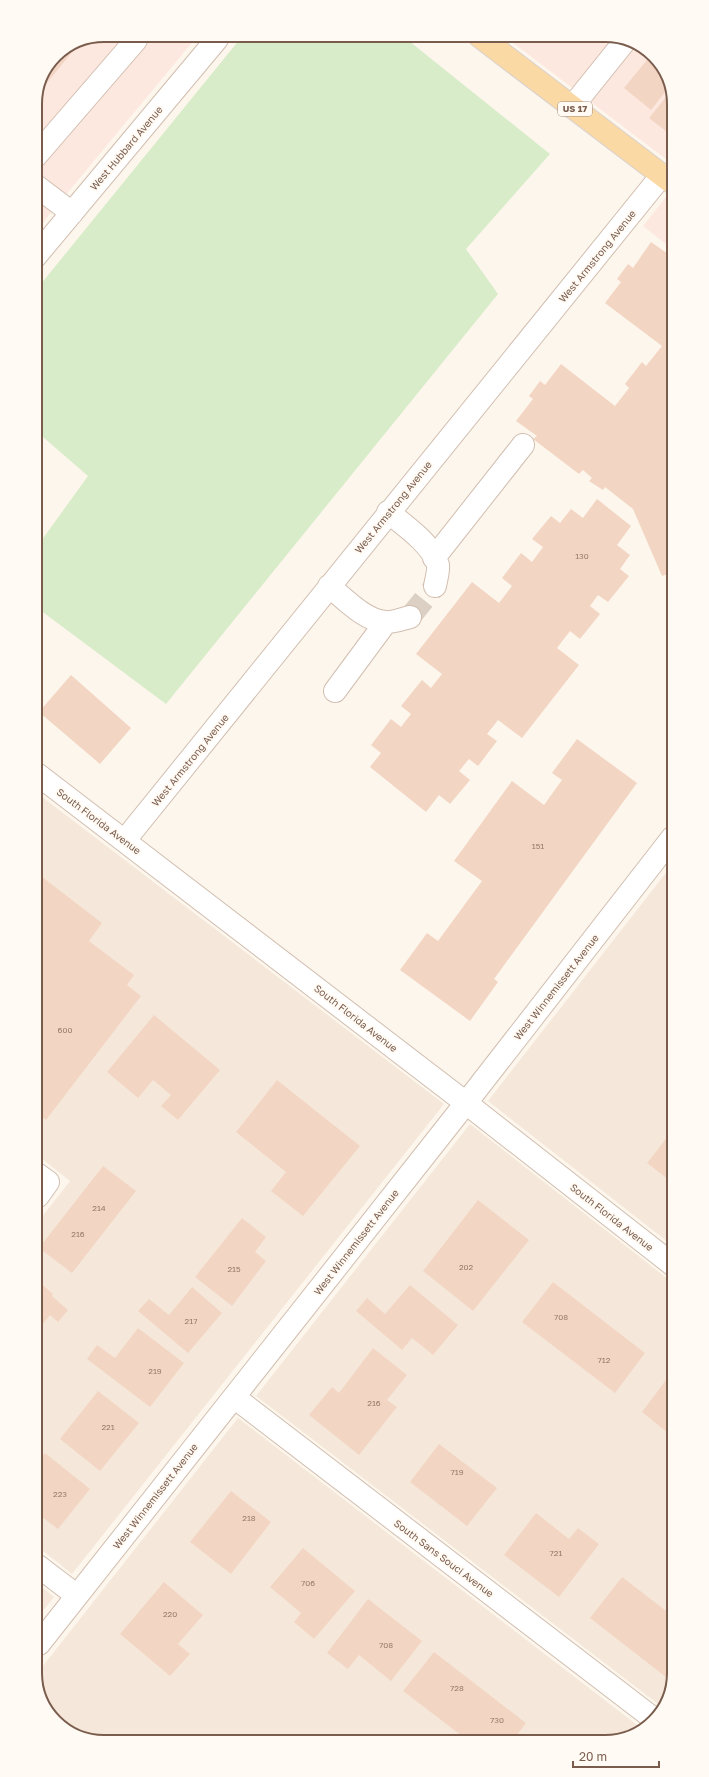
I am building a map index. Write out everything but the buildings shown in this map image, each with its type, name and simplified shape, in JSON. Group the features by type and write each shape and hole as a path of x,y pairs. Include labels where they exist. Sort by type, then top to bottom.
{"main road":[{"name":"US 17","path":"487,42 666,179"}],"street":[{"path":"42,150 134,42"},
{"name":"West Hubbard Avenue","path":"42,250 214,42"},
{"path":"572,107 622,44"},
{"name":"West Armstrong Avenue","path":"125,840 388,512 666,179"},
{"path":"42,190 72,213"},
{"path":"434,558 523,445"},
{"path":"388,512 410,529 428,548 438,565 434,586"},
{"path":"329,586 373,619 386,622 410,618"},
{"path":"335,691 386,622"},
{"name":"South Florida Avenue","path":"42,778 466,1103 667,1260"},
{"name":"West Winnemissett Avenue","path":"42,1639 466,1103 667,844"},
{"name":"South Sans Souci Avenue","path":"234,1397 649,1716"},
{"path":"42,1569 76,1596"}],"shaded area":[{"path":"193,42 42,224 42,100 48,77 55,66 73,50 92,43"},
{"path":"512,42 609,42 625,45 643,55 654,66 661,77 666,92 667,160"},
{"path":"666,197 667,198 667,245 643,226"},
{"path":"42,797 444,1104 72,1574 42,1550 42,1217 70,1181 42,1159"},
{"path":"667,871 667,1241 488,1101"},
{"path":"470,1124 667,1278 667,1672 665,1689 658,1704 256,1396"},
{"path":"238,1418 638,1726 625,1732 604,1735 100,1735 84,1732 73,1727 58,1714 45,1693 42,1667"},
{"path":"42,1587 54,1597 42,1612"}],"green space":[{"path":"238,42 410,42 550,154 466,249 498,294 166,704 42,611 42,540 88,476 42,436 42,283"}],"tunnel":[{"path":"410,617 435,586"}]}
